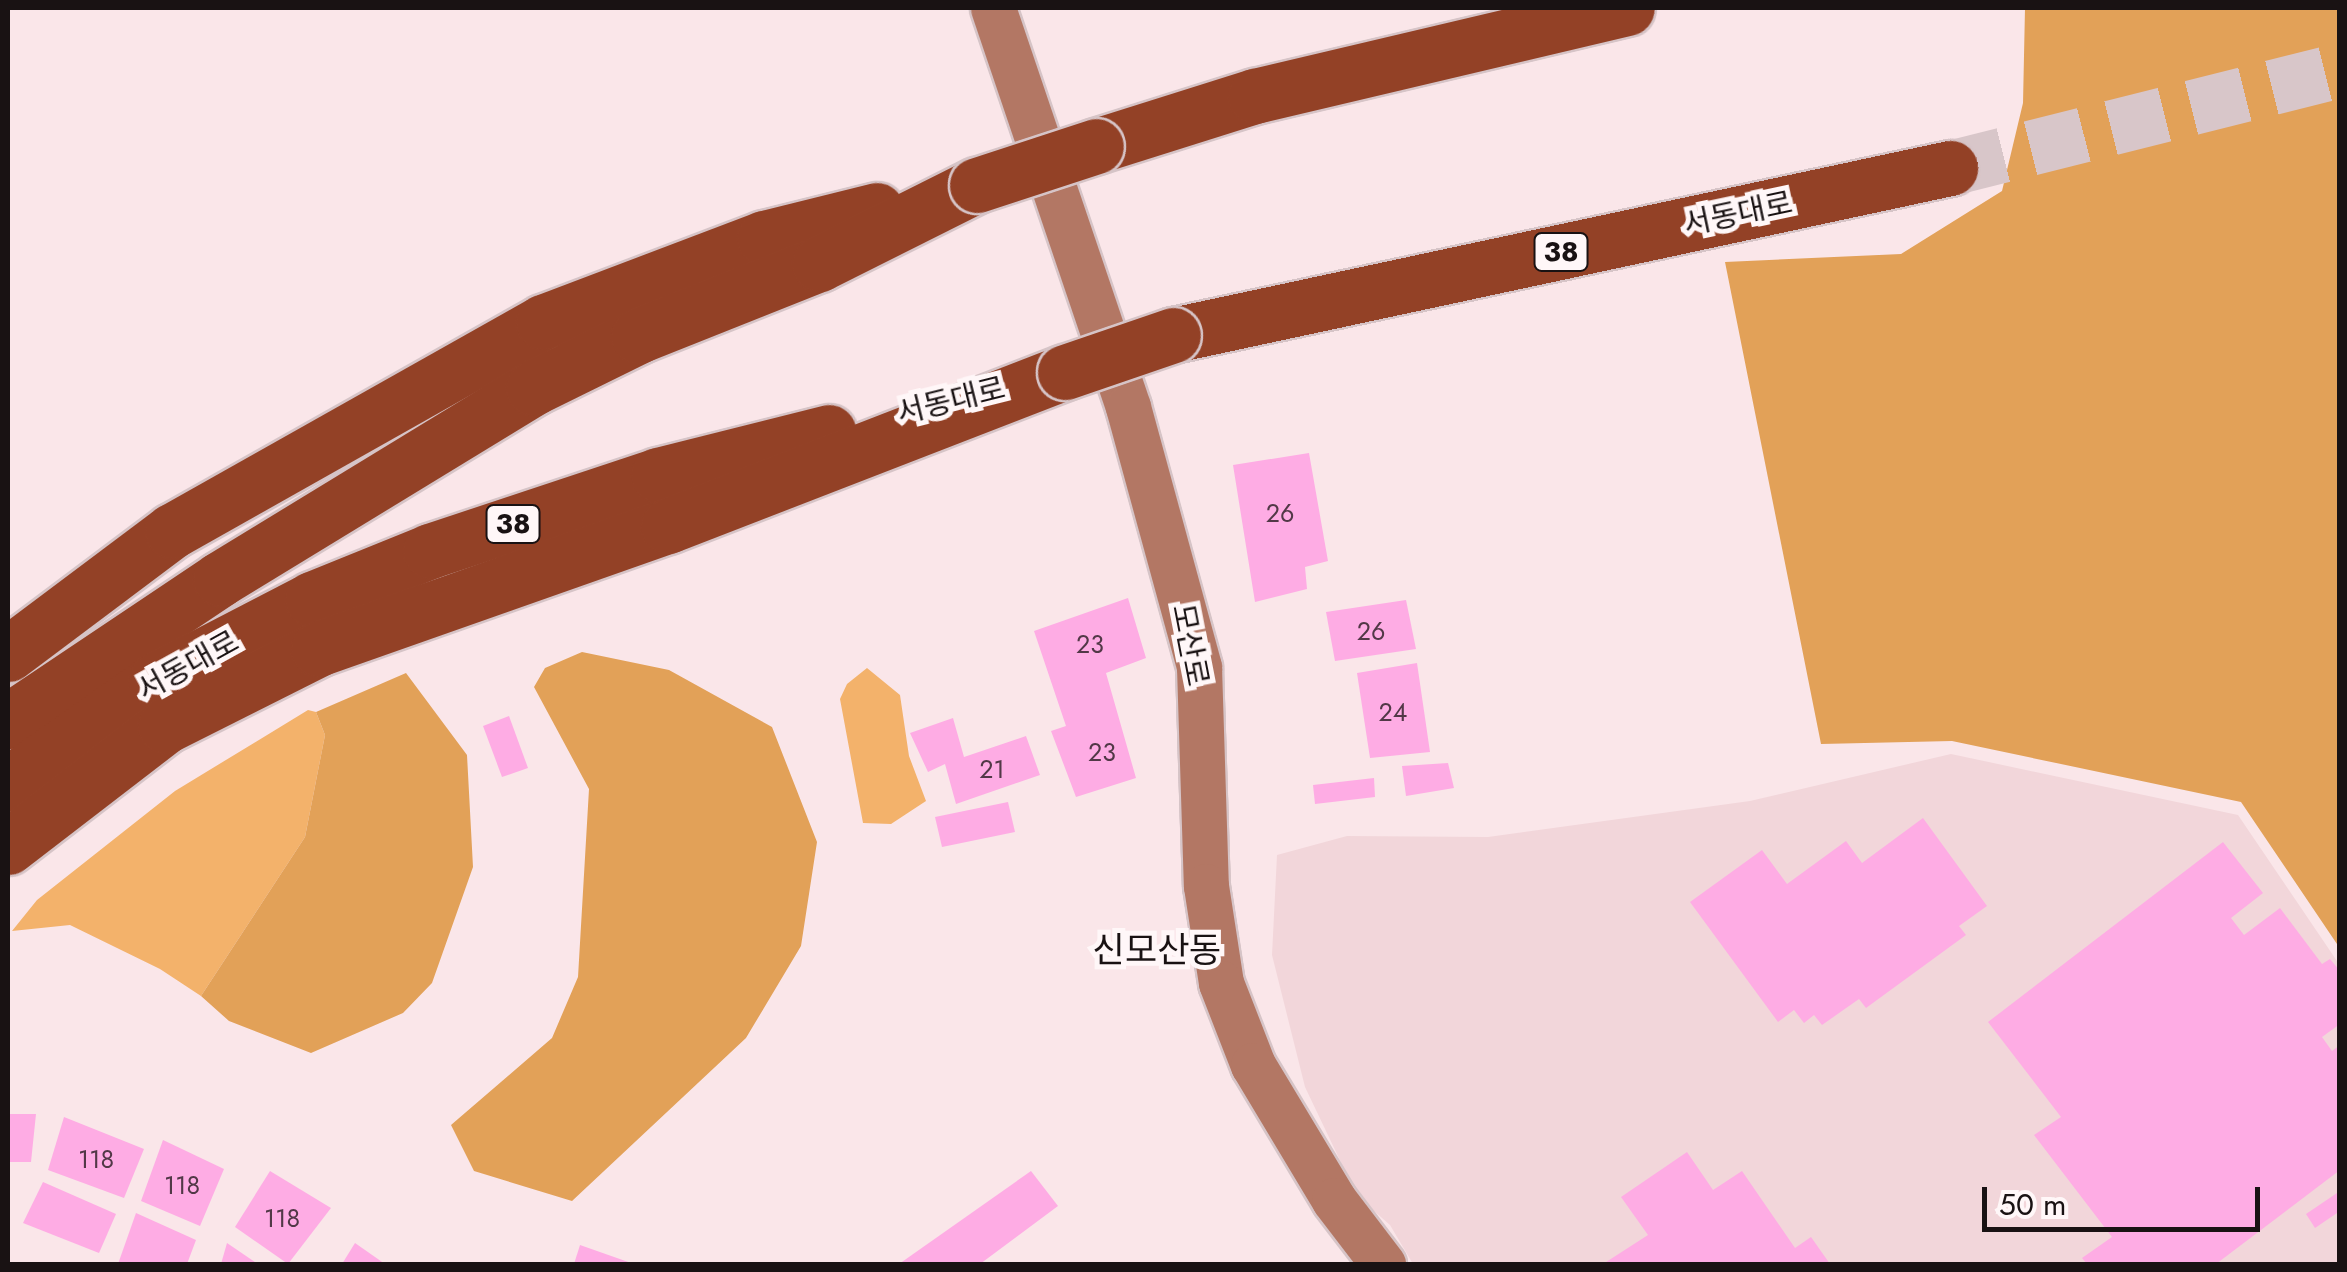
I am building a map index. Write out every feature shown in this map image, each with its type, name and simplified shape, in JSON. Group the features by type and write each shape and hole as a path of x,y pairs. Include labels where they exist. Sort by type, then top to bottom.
{"highway":[{"name":"서동대로","path":"8,721 190,598 533,388 638,336 819,264 977,185 1255,96 1627,8"},
{"name":"서동대로","path":"8,784 156,680 312,599 430,552 658,476 1065,372 1173,335 1950,168"},
{"path":"8,654 172,531 543,322 764,238 977,185"},
{"path":"8,847 165,726 318,649 668,526 1065,372"}],"street":[{"name":"모산로","path":"994,8 1128,408 1199,667 1206,886 1220,983 1253,1065 1334,1200 1383,1264"}],"shaded area":[{"path":"2025,8 2339,8 2339,947 2241,802 1952,741 1821,744 1725,262 1901,254 2002,191 2023,103"},
{"path":"582,652 669,670 772,727 817,842 801,946 746,1038 572,1201 474,1171 451,1125 552,1038 578,977 589,789 534,687 545,668"},
{"path":"867,668 900,695 909,756 926,801 891,824 863,823 840,699 847,684"},
{"path":"406,673 467,755 473,867 432,983 403,1013 311,1053 229,1021 201,996 305,837 325,735 316,712"},
{"path":"308,710 316,712 325,735 305,837 201,996 160,969 70,925 12,931 37,900 175,791"},
{"path":"1951,754 2238,815 2339,964 2339,1264 1413,1264 1390,1225 1357,1196 1305,1087 1272,955 1277,855 1347,836 1488,837 1750,801"}],"building":[{"path":"1309,453 1328,561 1305,567 1307,589 1255,602 1233,465"},
{"path":"1128,598 1146,658 1106,673 1136,778 1076,797 1051,731 1066,726 1034,631"},
{"path":"1406,600 1416,649 1335,661 1326,612"},
{"path":"1417,663 1430,752 1370,758 1357,673"},
{"path":"509,716 528,768 502,777 483,726"},
{"path":"953,718 964,757 1026,736 1040,775 956,804 945,764 928,772 910,733"},
{"path":"1448,763 1454,788 1406,796 1402,766"},
{"path":"1374,778 1375,797 1315,804 1313,785"},
{"path":"1008,802 1015,832 942,847 935,817"},
{"path":"1923,818 1987,906 1959,926 1966,935 1866,1008 1859,999 1822,1025 1814,1015 1804,1023 1794,1010 1778,1022 1690,902 1762,850 1787,884 1846,841 1862,863"},
{"path":"2223,842 2263,893 2231,918 2244,935 2280,908 2322,964 2330,959 2340,971 2340,1024 2322,1037 2332,1051 2340,1045 2340,1170 2216,1264 2087,1264 2082,1258 2112,1237 2034,1135 2061,1117 1988,1022"},
{"path":"8,1114 36,1114 31,1162 8,1162"},
{"path":"64,1117 144,1149 124,1198 48,1170"},
{"path":"163,1140 224,1169 200,1226 141,1201"},
{"path":"1687,1152 1713,1190 1742,1171 1795,1248 1811,1237 1830,1264 1603,1264 1648,1235 1621,1197"},
{"path":"270,1171 331,1208 288,1264 235,1227"},
{"path":"1031,1171 1058,1206 980,1264 899,1264"},
{"path":"43,1182 116,1214 99,1253 23,1223"},
{"path":"2340,1191 2340,1211 2315,1228 2306,1214"},
{"path":"136,1213 196,1240 187,1264 118,1264"},
{"path":"227,1243 258,1264 221,1264"},
{"path":"355,1243 385,1264 342,1264"},
{"path":"580,1245 634,1264 574,1264"}],"tunnel":[{"path":"1950,168 2340,70"}],"district":[{"name":"신모산동","path":"1157,950"}]}
